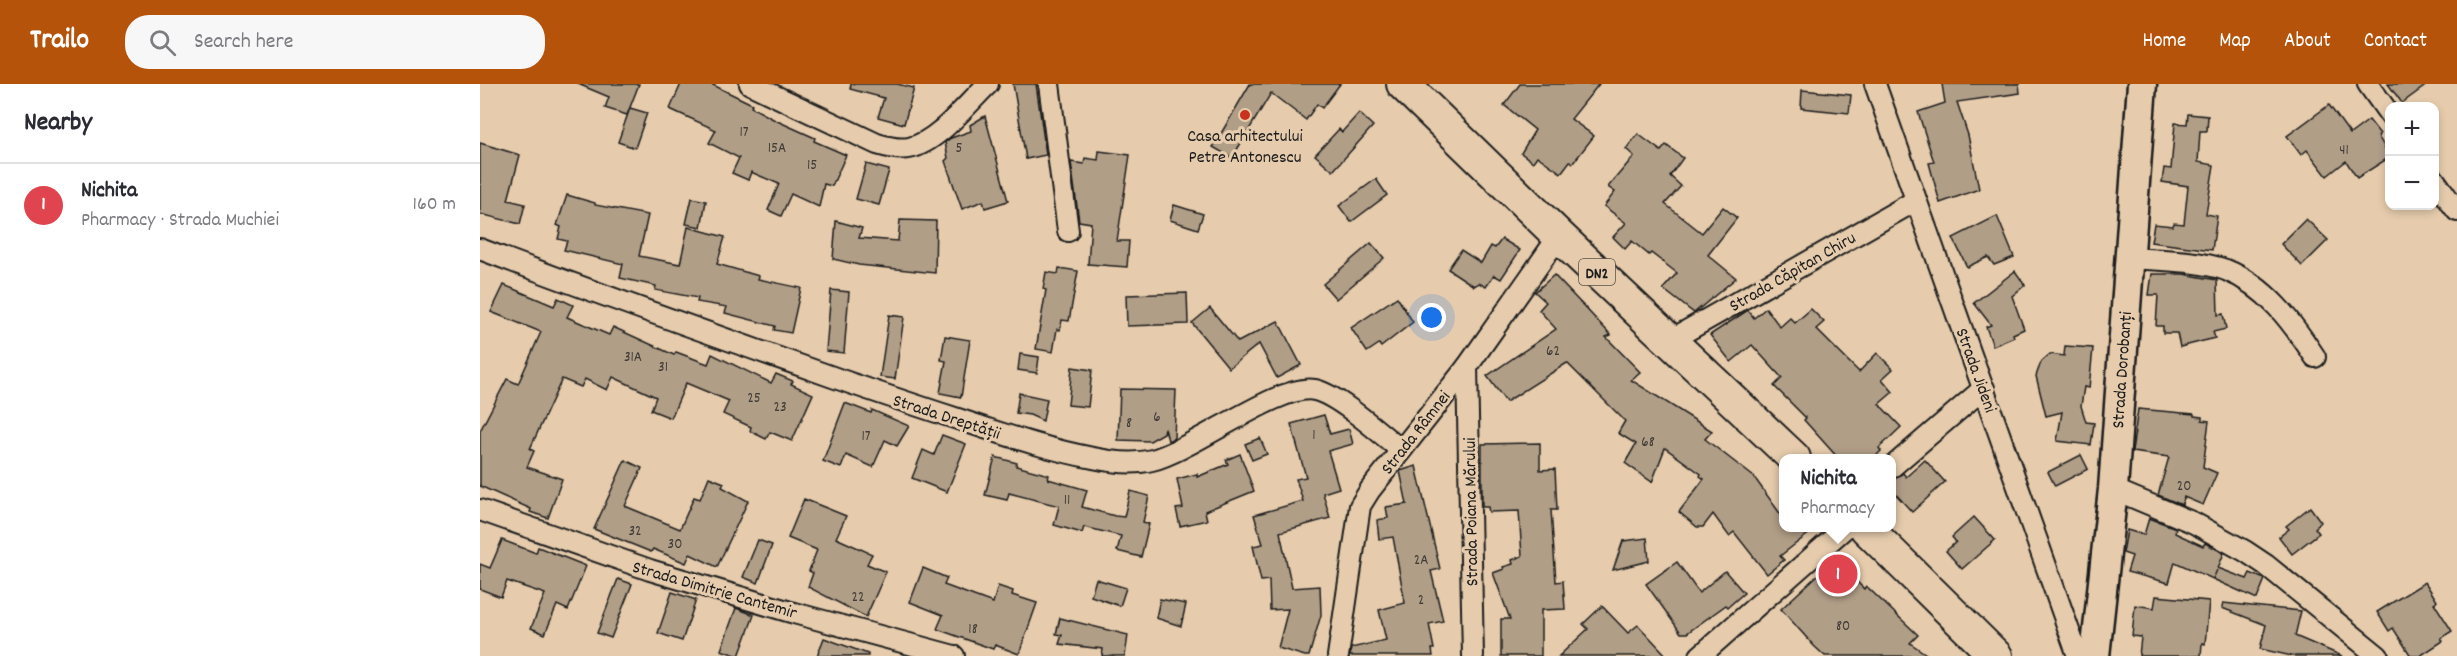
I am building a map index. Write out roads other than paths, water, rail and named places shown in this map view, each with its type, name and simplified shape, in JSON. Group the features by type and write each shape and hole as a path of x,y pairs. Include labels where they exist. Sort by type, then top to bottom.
{"main road":[{"name":"DN2","path":"1403,84 1789,454"},
{"name":"Strada Dorobanți","path":"2095,656 2113,489 2142,84"},
{"path":"1870,532 1995,656"}],"street":[{"path":"750,84 877,144 892,148 910,148 936,135 988,84"},
{"path":"1049,84 1068,231"},
{"name":"Strada Jideni","path":"1875,84 2078,656"},
{"path":"2368,84 2385,107"},
{"path":"2439,186 2457,211"},
{"name":"Strada Căpitan Chiru","path":"1669,341 1915,201"},
{"name":"Strada Râmnei","path":"1338,656 1360,506 1467,367 1559,236"},
{"name":"Strada Dreptății","path":"480,249 577,286 865,388 1034,444 1094,458 1131,463 1153,460 1174,452 1280,397 1307,389 1318,390 1333,398 1401,450"},
{"path":"2129,258 2213,267 2241,278 2260,290 2278,307 2315,357"},
{"name":"Strada Poiana Mărului","path":"1467,367 1473,656"},
{"path":"1896,464 1984,388"},
{"path":"2113,489 2194,523 2245,551 2266,565 2378,656"},
{"name":"Strada Dimitrie Cantemir","path":"480,510 650,570 954,656"},
{"path":"1700,656 1840,532"}],"place":[{"name":"Casa arhitectului Petre Antonescu","path":"1245,115"},
{"name":"Nichita","path":"1838,574"}]}
